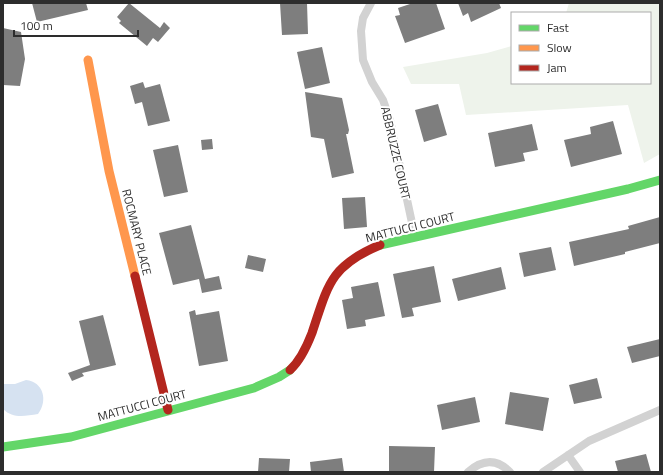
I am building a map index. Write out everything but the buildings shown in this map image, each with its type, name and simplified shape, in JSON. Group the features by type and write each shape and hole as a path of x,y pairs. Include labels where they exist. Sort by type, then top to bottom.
{"street":[{"name":"ABBRUZZE COURT","path":"371,3 363,18 361,31 363,60 372,82 383,100 390,120 415,237"},
{"name":"ROCMARY PLACE","path":"88,60 107,150 109,171 168,410"},
{"name":"MATTUCCI COURT","path":"3,447 71,436 254,388 280,376 290,369 306,348 312,335 323,294 339,270 349,260 364,251 383,244 628,189 660,180"},
{"path":"543,472 589,441 660,410"},
{"path":"568,455 580,472"},
{"path":"468,472 475,466 486,461 498,462 510,472"}],"shaded area":[{"path":"569,3 660,3 660,154 644,163 628,105 466,115 459,84 411,84 403,67 487,53 511,46 511,84 651,84 651,12 566,12"}],"water":[{"path":"26,380 37,384 40,388 43,403 38,414 15,416 3,409 3,384 15,384"}],"traffic: fast":[{"path":"380,245 628,189 660,180"},
{"path":"3,447 71,437 254,388 279,377 290,370"}],"traffic: slow":[{"path":"88,60 109,171 135,276"}],"traffic: jam":[{"path":"290,370 306,348 322,302 333,279 341,269 351,261 363,253 380,245"},
{"path":"135,276 168,410"}]}
